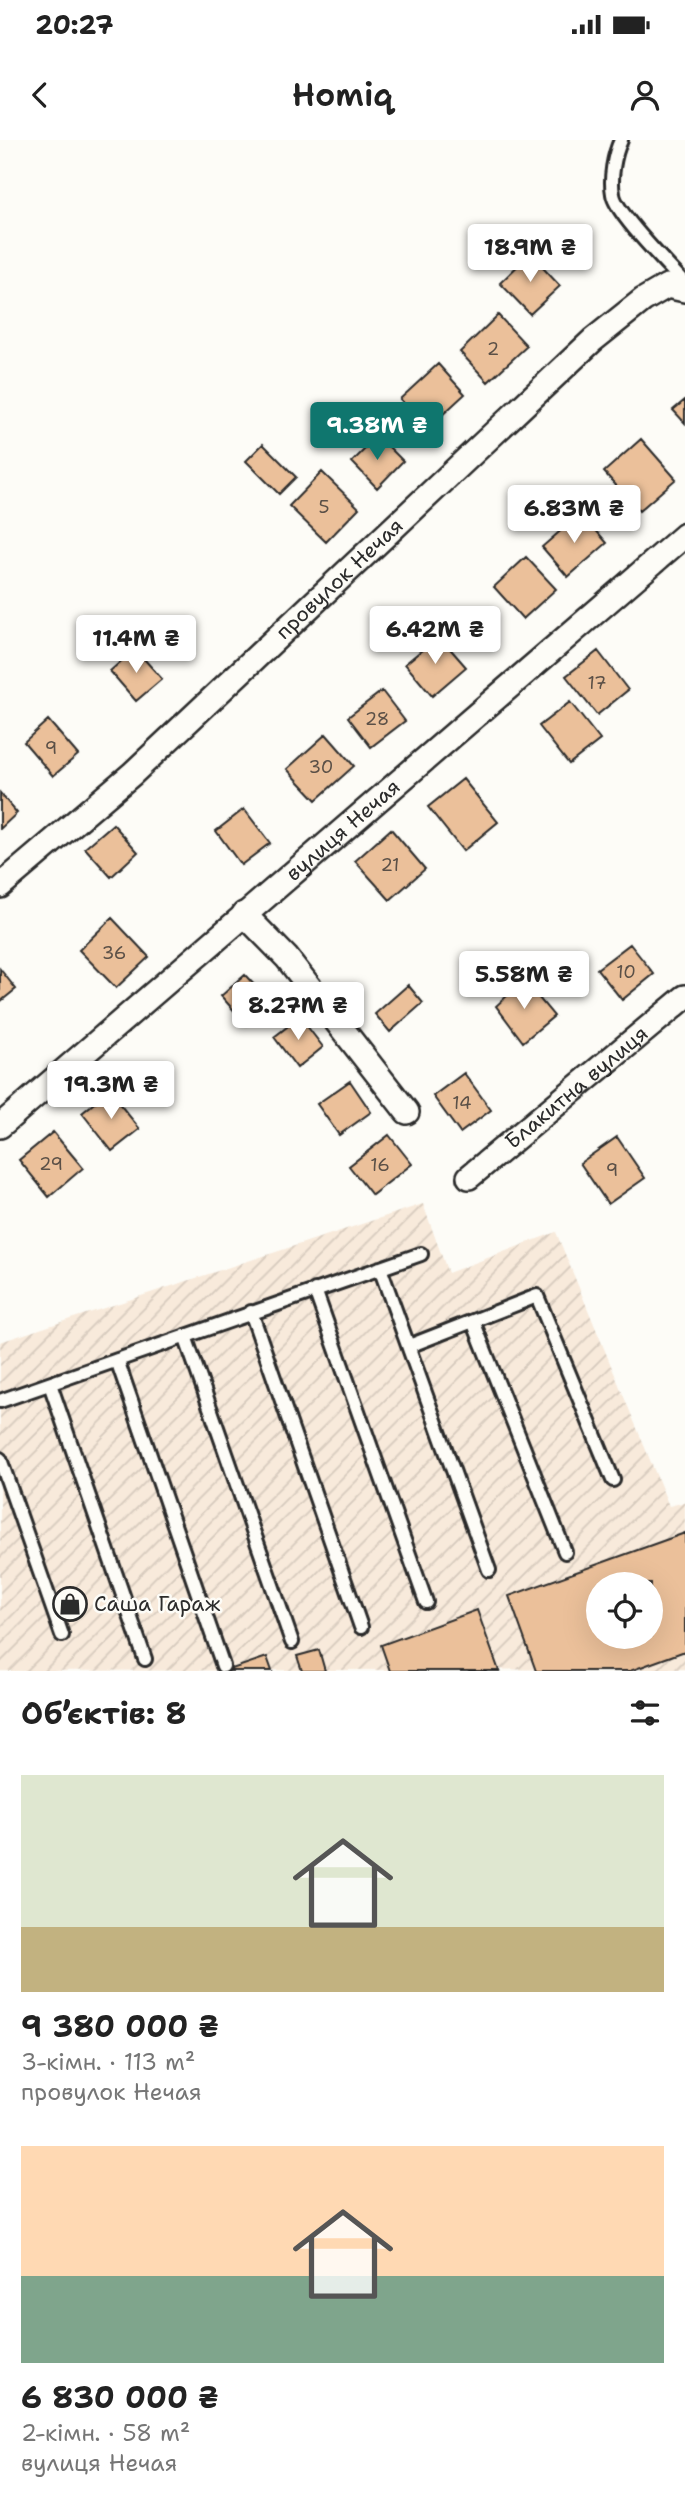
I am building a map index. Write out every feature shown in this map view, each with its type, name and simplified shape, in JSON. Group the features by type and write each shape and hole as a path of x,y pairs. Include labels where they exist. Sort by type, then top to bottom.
{"street":[{"name":"провулок Нечая","path":"0,886 132,774 593,340 643,300 667,286 685,287"},
{"name":"вулиця Нечая","path":"0,1126 685,535"},
{"path":"244,914 287,958 407,1112"},
{"name":"Блакитна вулиця","path":"468,1177 685,997"}],"lane":[{"path":"621,140 614,165 612,196 626,218 685,287"},
{"path":"0,1401 421,1254"},
{"path":"380,1268 489,1570"},
{"path":"315,1290 426,1602"},
{"path":"409,1346 537,1296 613,1480"},
{"path":"251,1312 361,1627"},
{"path":"473,1321 565,1552"},
{"path":"185,1336 292,1642"},
{"path":"117,1360 223,1665"},
{"path":"50,1384 145,1659"},
{"path":"0,1459 62,1635"}],"shaded area":[{"path":"423,1204 448,1273 556,1232 669,1506 685,1502 685,1669 0,1671 0,1342"}],"building":[{"path":"530,254 560,286 530,314 500,283"},
{"path":"498,315 527,346 488,382 460,352"},
{"path":"438,364 465,394 427,429 400,399"},
{"path":"685,400 685,423 673,410"},
{"path":"378,436 403,461 377,488 352,462"},
{"path":"641,439 676,479 639,511 604,472"},
{"path":"263,444 296,477 279,494 246,461"},
{"path":"322,472 359,508 326,542 289,506"},
{"path":"581,513 607,543 568,577 542,547"},
{"path":"526,557 556,589 523,619 494,587"},
{"path":"439,636 466,667 432,696 405,664"},
{"path":"135,649 162,679 136,701 110,671"},
{"path":"598,651 628,690 597,715 566,676"},
{"path":"382,691 405,721 371,747 348,717"},
{"path":"570,702 600,740 569,764 539,726"},
{"path":"48,720 78,755 53,776 24,742"},
{"path":"326,734 354,766 316,800 287,769"},
{"path":"463,779 498,822 463,851 428,807"},
{"path":"0,793 17,813 0,829"},
{"path":"244,809 270,843 241,865 216,831"},
{"path":"113,824 138,852 111,877 85,848"},
{"path":"391,829 425,869 390,900 355,861"},
{"path":"112,918 149,957 116,988 79,950"},
{"path":"630,944 654,974 622,1000 597,969"},
{"path":"0,969 16,989 0,1002"},
{"path":"245,975 271,1003 247,1025 221,996"},
{"path":"524,980 554,1016 523,1042 496,1006"},
{"path":"408,985 423,1003 390,1032 375,1014"},
{"path":"300,1017 323,1047 297,1068 274,1037"},
{"path":"464,1073 491,1110 460,1133 433,1096"},
{"path":"350,1081 371,1112 339,1135 317,1104"},
{"path":"109,1091 140,1129 112,1151 82,1113"},
{"path":"53,1132 83,1168 49,1197 19,1160"},
{"path":"389,1135 412,1164 372,1195 349,1166"},
{"path":"617,1137 645,1178 608,1204 580,1163"},
{"path":"685,1533 685,1651 630,1671 536,1671 509,1596"},
{"path":"477,1610 499,1671 390,1671 381,1645"},
{"path":"319,1650 325,1671 302,1671 297,1656"},
{"path":"267,1657 272,1671 226,1671"}],"place":[{"name":"Саша Гараж","path":"70,1604"}]}
